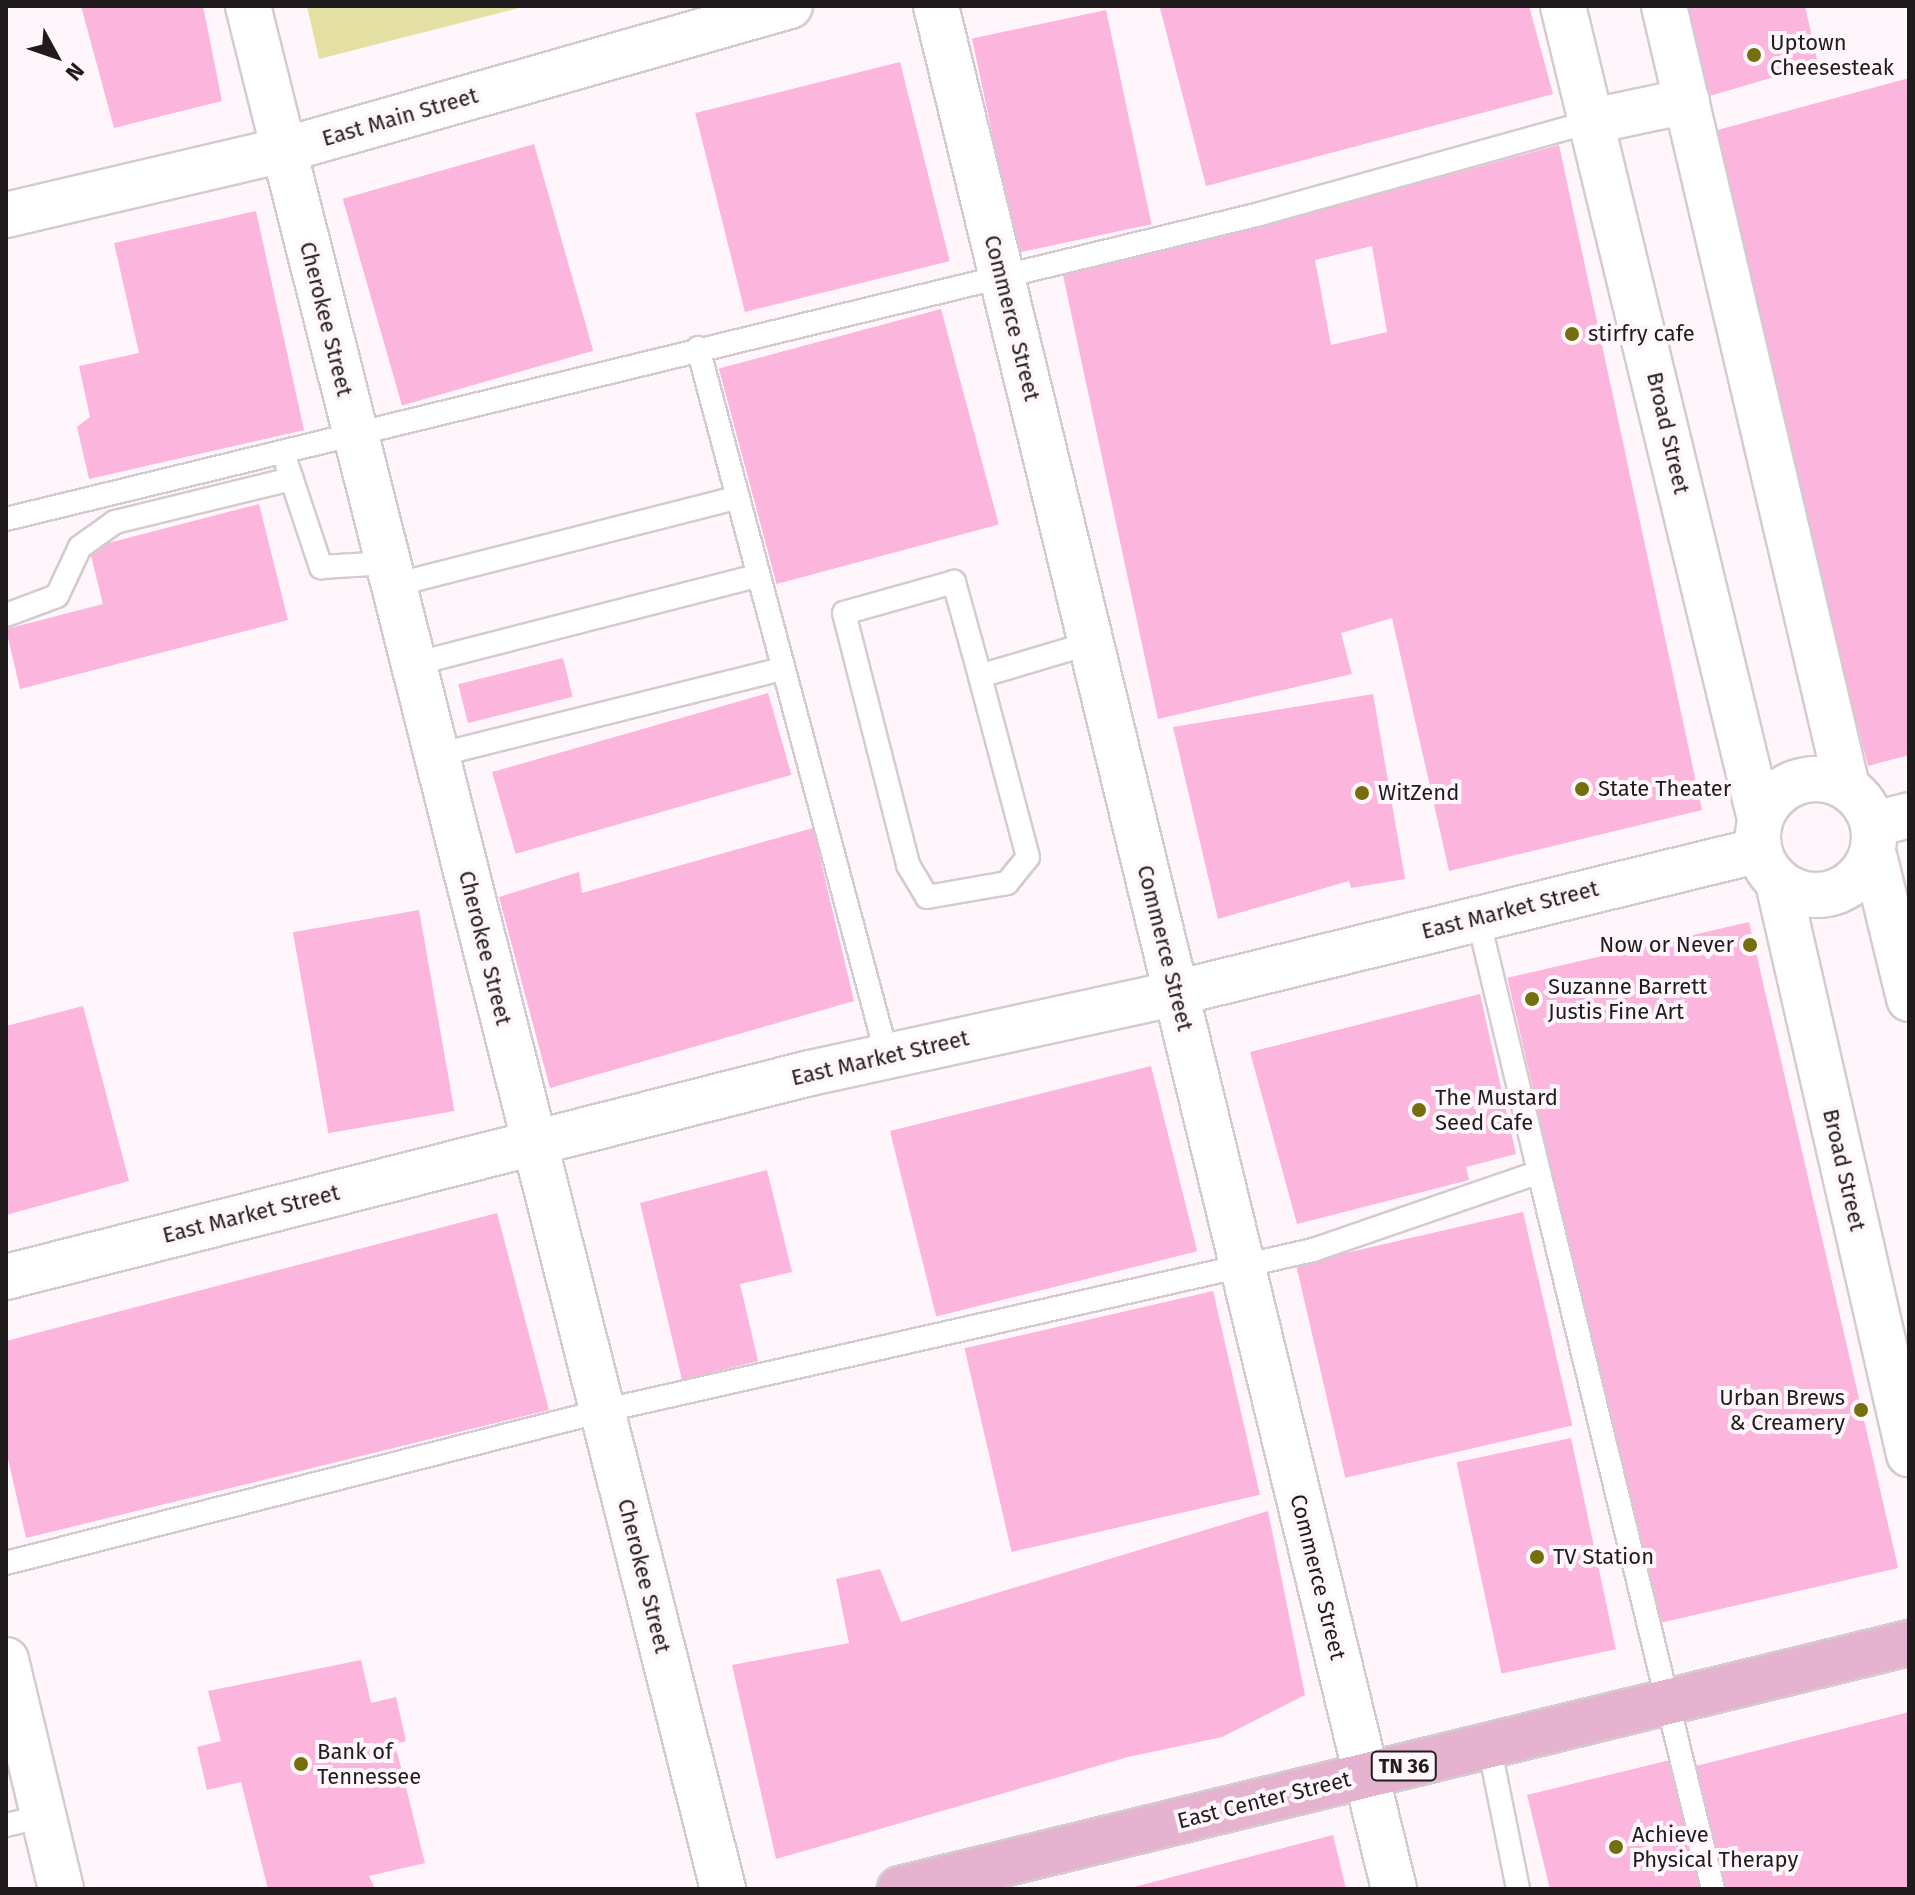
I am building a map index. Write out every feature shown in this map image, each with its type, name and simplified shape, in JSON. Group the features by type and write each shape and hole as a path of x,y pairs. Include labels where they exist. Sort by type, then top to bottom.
{"main road":[{"name":"East Center Street","path":"900,1889 1909,1643"}],"street":[{"name":"Cherokee Street","path":"248,6 723,1889"},
{"name":"East Main Street","path":"6,215 284,150 790,6"},
{"name":"Commerce Street","path":"936,6 1394,1889"},
{"name":"Broad Street","path":"1563,6 1593,121 1757,833"},
{"path":"1664,6 1847,787"},
{"path":"1593,121 1687,101"},
{"path":"1887,833 1860,877 1802,893 1779,887 1757,833 1773,797 1830,780 1847,787 1887,833 1909,999"},
{"name":"East Market Street","path":"6,1277 534,1141 887,1056 1176,993 1478,917 1757,833"},
{"name":"Broad Street","path":"1779,887 1909,1454"},
{"path":"6,1660 25,1820 61,1889"}],"lane":[{"path":"6,519 1001,273 1260,214 1593,121"},
{"path":"698,348 756,576 887,1056"},
{"path":"283,451 321,567 391,574 738,497"},
{"path":"6,615 57,596 80,547 115,522 292,479"},
{"path":"414,664 756,576"},
{"path":"954,582 980,676 1028,857 1007,883 927,897 910,874 844,613 954,582"},
{"path":"980,676 1091,643"},
{"path":"437,755 781,669"},
{"path":"1478,917 1713,1889"},
{"path":"6,1563 602,1411 1313,1250 1539,1172"},
{"path":"1489,1745 1518,1889"}],"shaded area":[{"path":"307,6 527,6 319,59"}],"building":[{"path":"81,6 203,6 222,101 114,128"},
{"path":"1529,6 1553,94 1206,186 1160,8"},
{"path":"1684,6 1805,6 1818,64 1706,97"},
{"path":"1106,10 1152,224 1018,253 972,38"},
{"path":"900,62 950,261 745,312 695,113"},
{"path":"1909,78 1909,755 1868,766 1703,134"},
{"path":"534,144 593,351 402,406 343,199"},
{"path":"1559,145 1702,810 1449,871 1392,618 1341,633 1352,674 1158,719 1061,266 1306,214","holes":["1372,246 1387,332 1331,345 1315,260"]},
{"path":"256,211 304,430 89,479 77,427 90,417 79,366 139,353 114,243"},
{"path":"941,309 999,524 777,584 719,369"},
{"path":"259,504 288,620 20,689 6,629 103,604 89,548"},
{"path":"563,658 573,697 468,723 458,684"},
{"path":"768,693 791,775 516,854 492,772"},
{"path":"1373,694 1405,879 1351,888 1349,881 1218,919 1173,727"},
{"path":"813,828 854,1001 550,1088 499,897 579,872 582,893"},
{"path":"419,910 454,1111 328,1133 293,932"},
{"path":"1749,922 1898,1568 1656,1624 1507,978"},
{"path":"1480,994 1516,1154 1466,1167 1469,1180 1297,1224 1250,1052"},
{"path":"83,1006 129,1181 6,1215 6,1026"},
{"path":"1151,1066 1197,1251 936,1316 890,1131"},
{"path":"767,1170 792,1272 740,1284 758,1361 682,1380 640,1203"},
{"path":"1523,1212 1572,1425 1345,1478 1296,1264"},
{"path":"497,1213 549,1410 26,1538 6,1450 6,1341"},
{"path":"1213,1291 1260,1495 1012,1552 965,1348"},
{"name":"TV Station","path":"1571,1438 1616,1649 1501,1674 1457,1462"},
{"path":"1268,1511 1305,1695 1222,1737 1128,1757 776,1859 732,1665 849,1643 836,1579 880,1569 901,1622"},
{"name":"Bank of Tennessee","path":"361,1660 371,1703 396,1697 406,1741 395,1744 425,1863 369,1876 375,1889 268,1889 241,1782 207,1790 197,1747 221,1741 208,1691"},
{"path":"1909,1712 1909,1889 1720,1889 1692,1767"},
{"name":"Achieve Physical Therapy","path":"1670,1760 1702,1889 1550,1889 1527,1795"},
{"path":"1333,1835 1346,1889 1130,1889 1130,1888"}],"place":[{"name":"Uptown Cheesesteak","path":"1754,55"},
{"name":"stirfry cafe","path":"1572,334"},
{"name":"State Theater","path":"1582,789"},
{"name":"WitZend","path":"1362,793"},
{"name":"Now or Never","path":"1750,945"},
{"name":"Suzanne Barrett Justis Fine Art","path":"1532,999"},
{"name":"The Mustard Seed Cafe","path":"1419,1110"},
{"name":"Urban Brews & Creamery","path":"1861,1410"},
{"name":"TV Station","path":"1537,1557"},
{"name":"Bank of Tennessee","path":"301,1764"},
{"name":"Achieve Physical Therapy","path":"1616,1847"}]}
